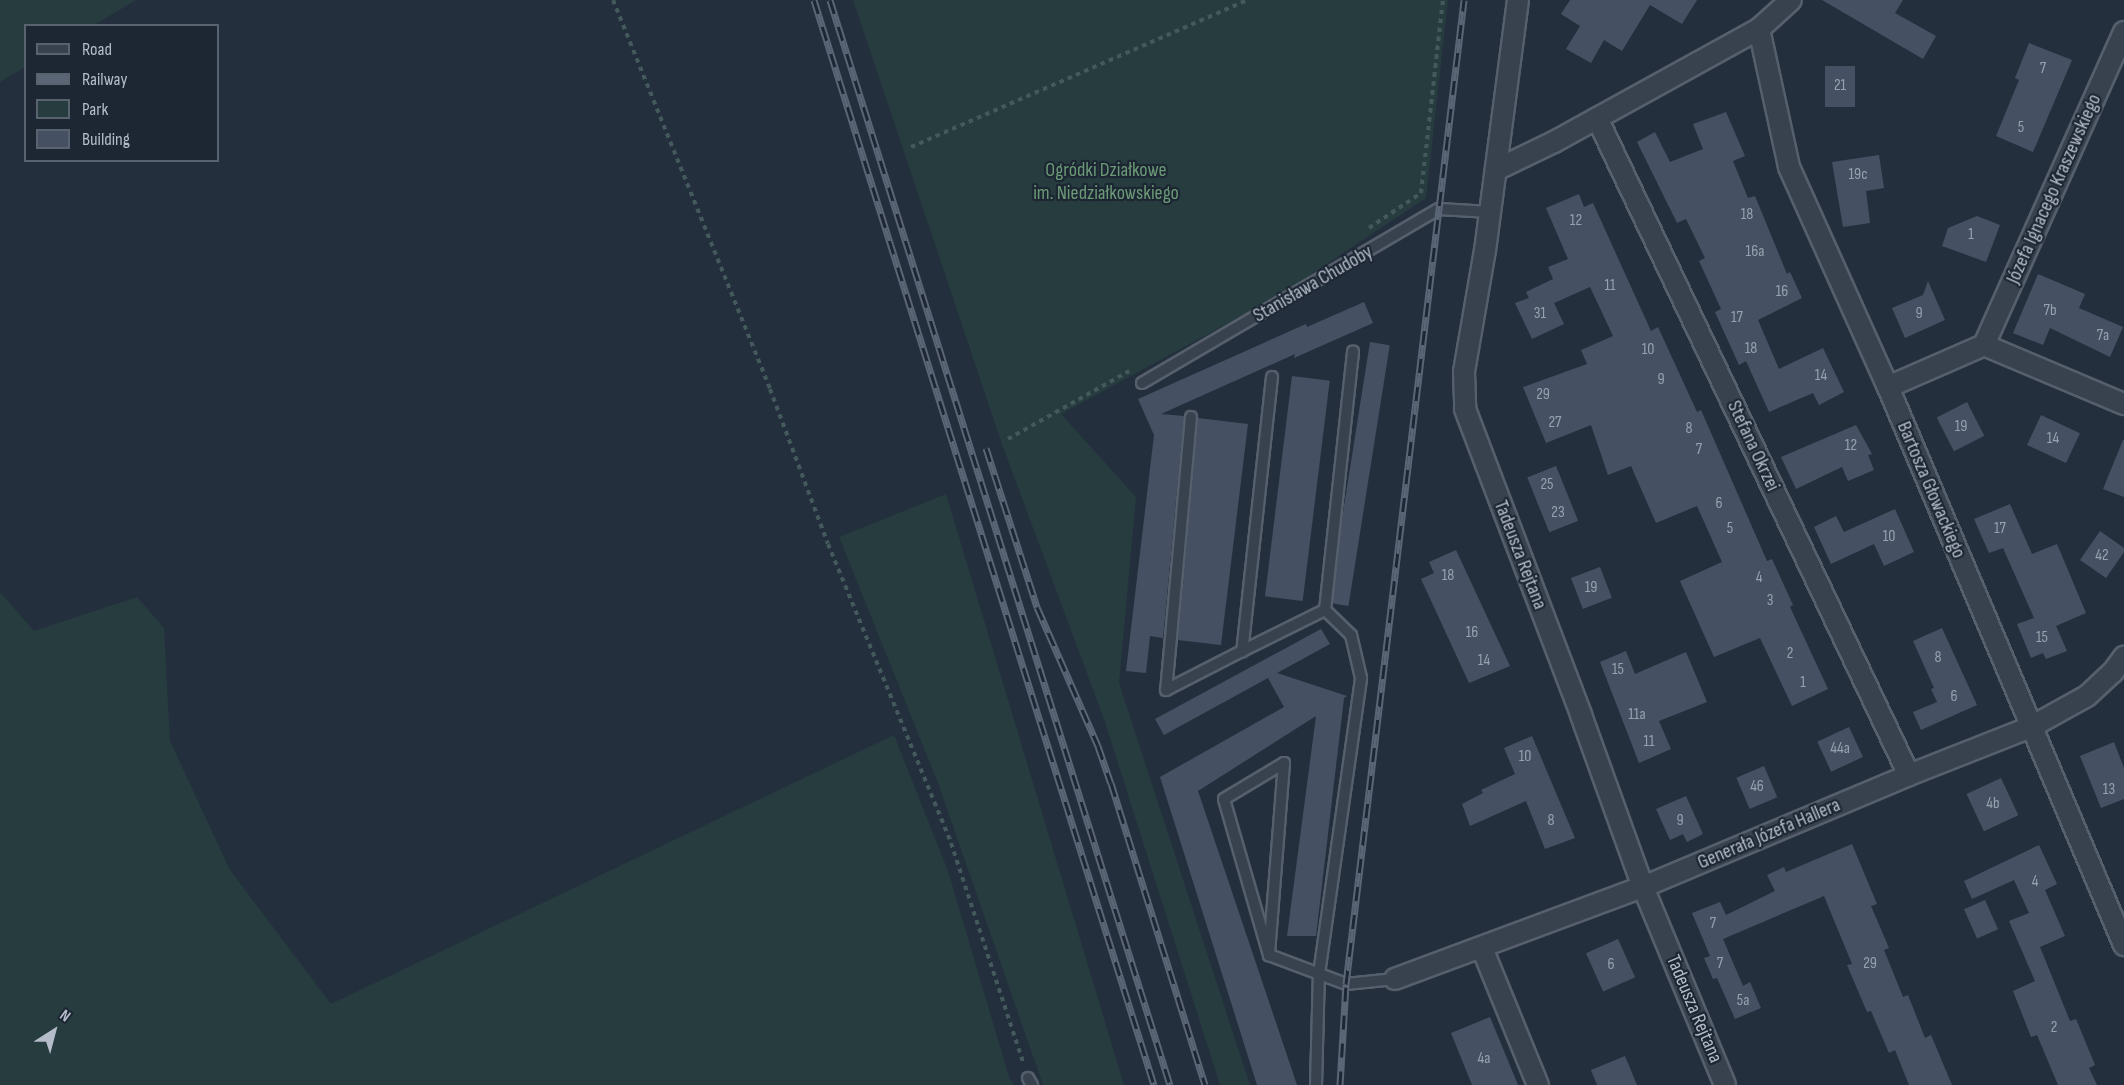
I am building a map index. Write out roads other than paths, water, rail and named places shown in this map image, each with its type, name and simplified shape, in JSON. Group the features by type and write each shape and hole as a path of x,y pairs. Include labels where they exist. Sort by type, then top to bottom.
{"street":[{"name":"Tadeusza Rejtana","path":"1518,0 1490,212 1464,372 1465,409 1581,715 1643,887 1725,1085"},
{"path":"1496,170 1597,118 1759,29 1791,0"},
{"name":"Bartosza Głowackiego","path":"1759,29 1789,167 1888,387 2124,945"},
{"name":"Józefa Ignacego Kraszewskiego","path":"1984,345 2124,33"},
{"name":"Stefana Okrzei","path":"1597,118 1909,775"},
{"path":"1888,387 1984,345 2124,404"},
{"name":"Generała Józefa Hallera","path":"1395,979 1643,887 1909,775 2031,727 2087,696 2113,672 2124,657"},
{"path":"1482,948 1538,1085"}],"lane":[{"name":"Stanisława Chudoby","path":"1142,383 1439,209 1490,212"},
{"path":"1325,610 1353,352"},
{"path":"1242,651 1272,377"},
{"path":"1191,417 1166,690 1325,610"},
{"path":"1316,1085 1319,974 1361,678 1351,635 1325,610"},
{"path":"1284,763 1270,944 1269,955 1224,799 1284,763"},
{"path":"1269,955 1346,984 1395,979"}],"railway":[{"path":"814,0 1154,1085"},
{"path":"830,0 1170,1085"},
{"path":"1340,1085 1346,984 1464,0"},
{"path":"986,448 1037,607 1098,746 1111,783 1205,1085"}],"park label":[{"name":"Ogródki Działkowe im. Niedziałkowskiego","path":"1106,182"}]}
